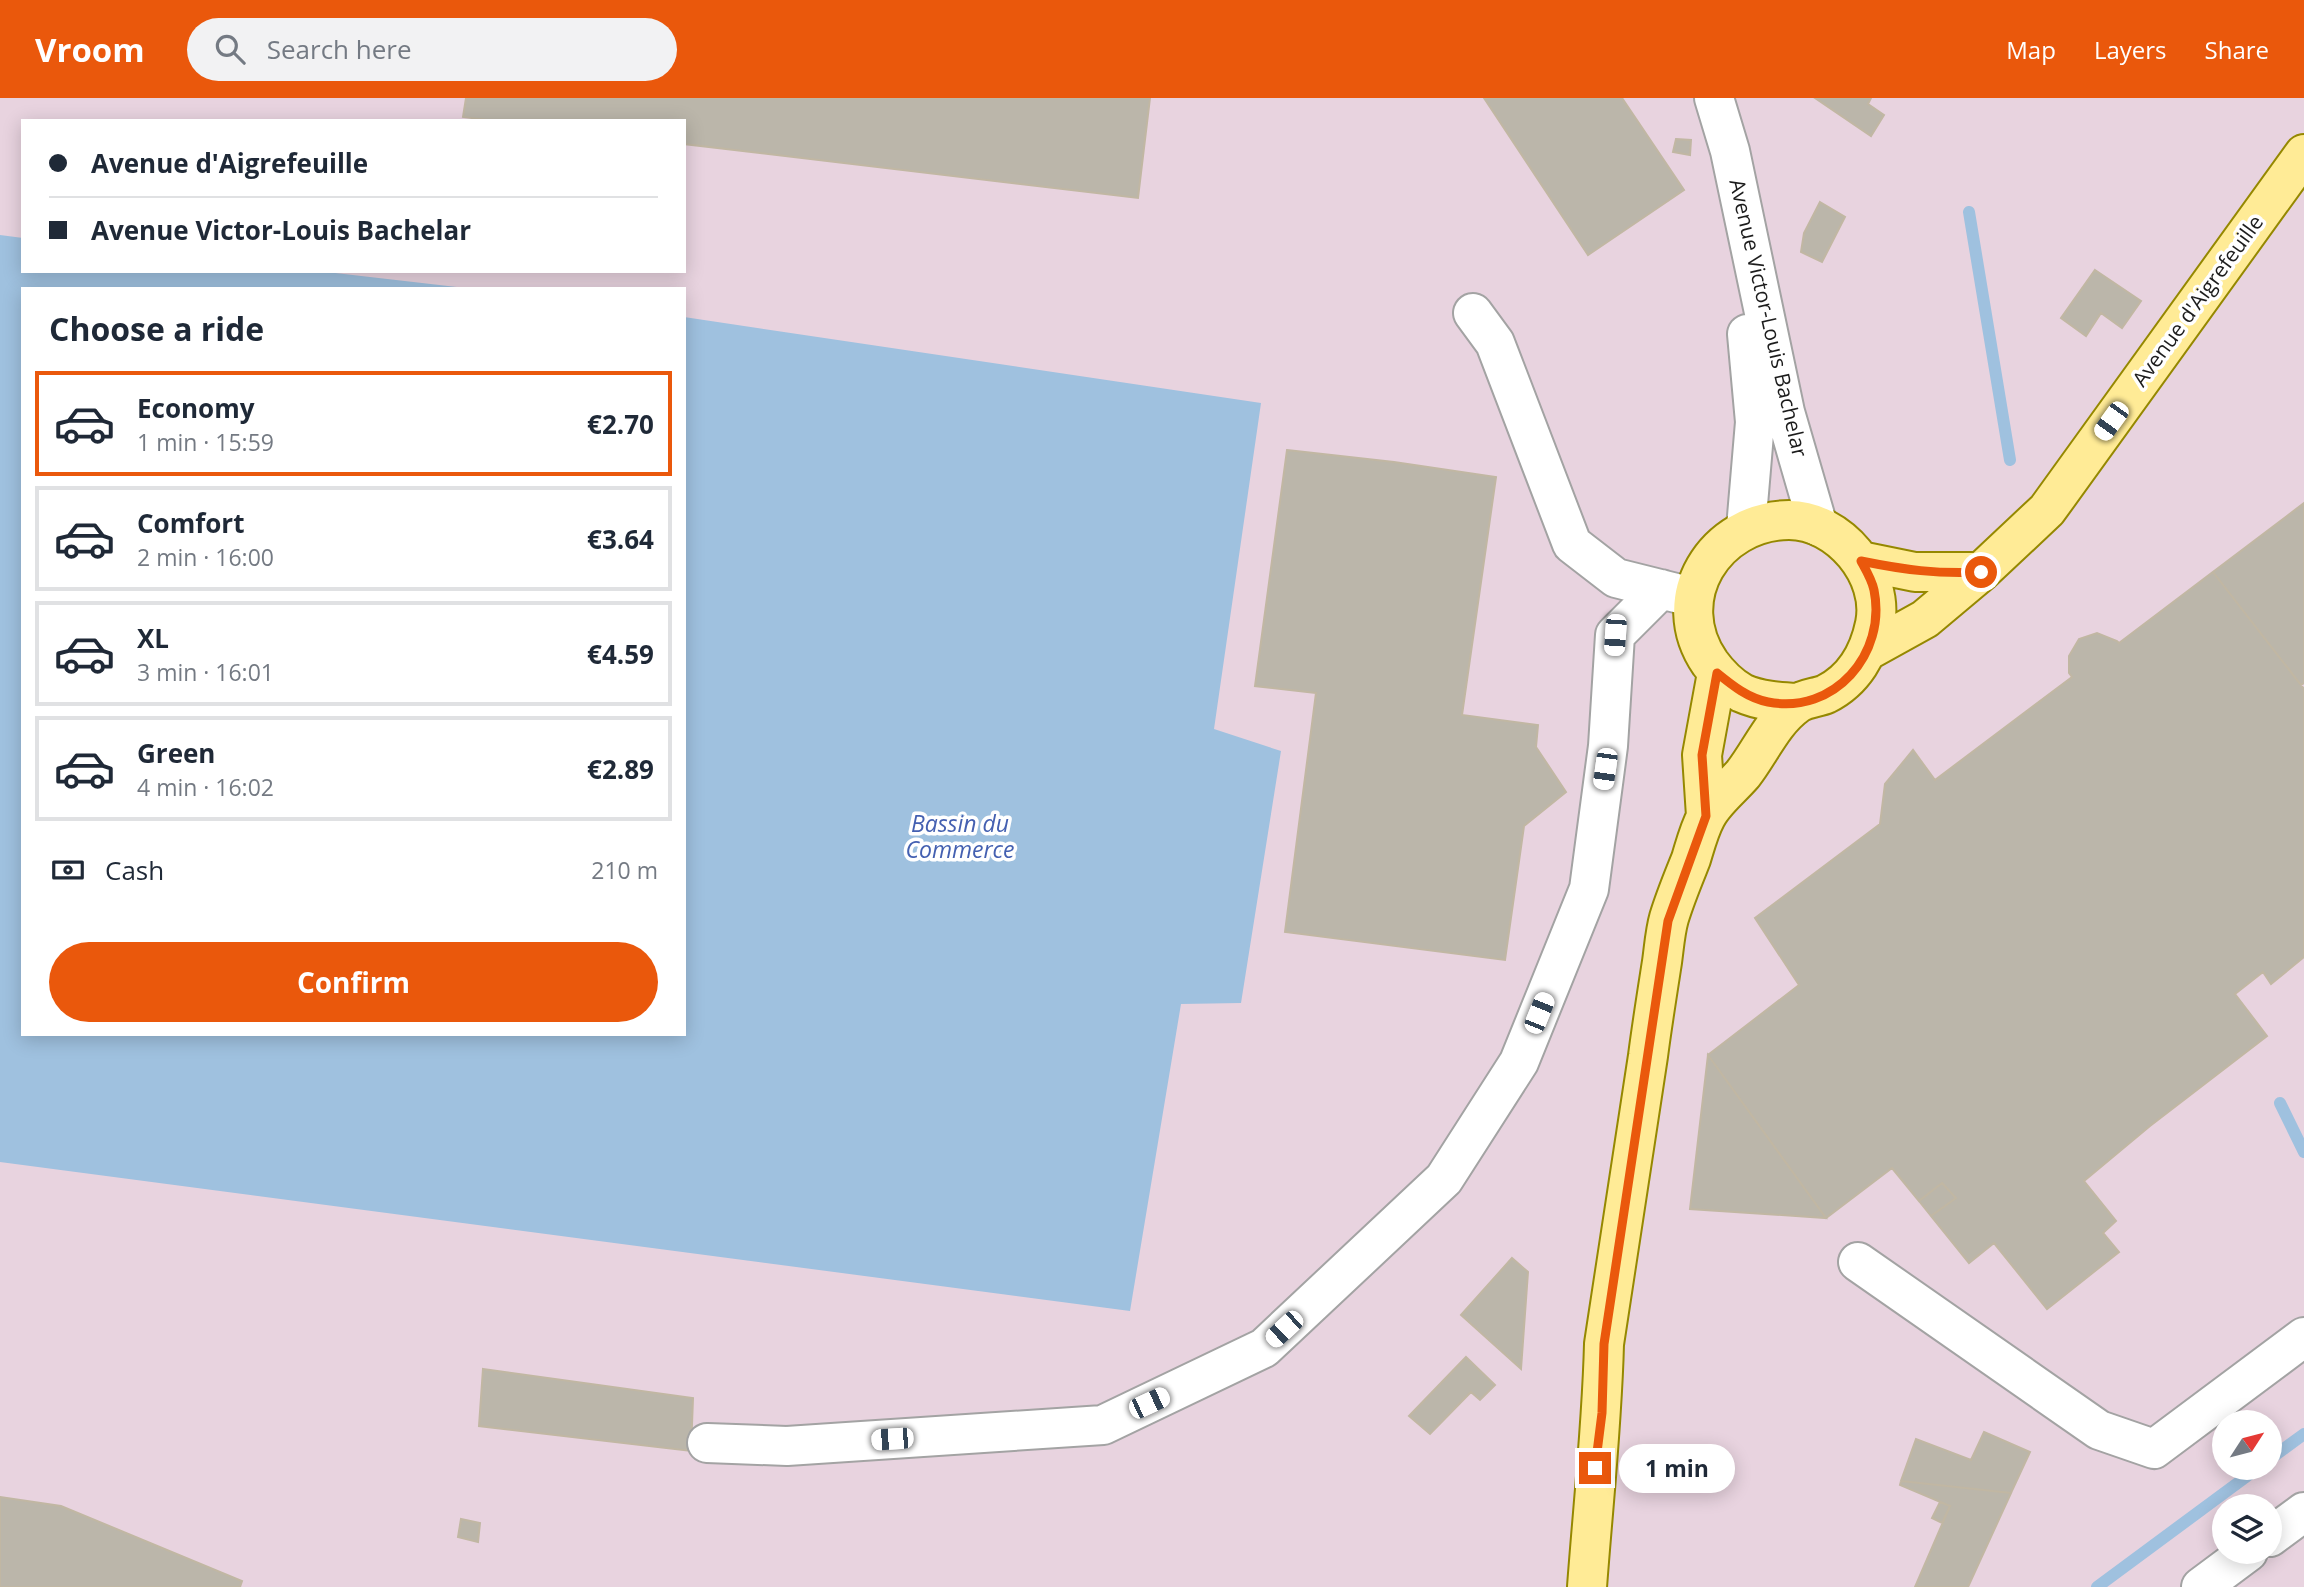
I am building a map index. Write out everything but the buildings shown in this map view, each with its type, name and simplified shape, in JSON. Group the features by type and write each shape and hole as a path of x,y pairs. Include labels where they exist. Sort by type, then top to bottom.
{"main road":[{"name":"Avenue d'Aigrefeuille","path":"1869,650 1925,619 1992,562 2047,510 2304,154"},
{"path":"1794,520 1818,526 1842,540 1861,561 1874,589 1876,620 1869,650 1852,676 1827,694 1798,703 1768,702 1740,692 1717,673 1703,653 1695,630 1694,606 1678,594 1698,582 1710,560 1726,541 1746,528 1769,521 1794,520"},
{"path":"1861,561 1914,572 1950,573 1992,562"},
{"path":"1706,816 1702,755 1717,673"},
{"path":"1587,1587 1595,1468 1602,1413 1604,1344 1668,921 1706,816 1745,771 1765,738 1798,703"}],"street":[{"name":"Avenue Victor-Louis Bachelar","path":"1714,98 1730,151 1785,412 1818,526"},
{"name":"Avenue Victor-Louis Bachelar","path":"1730,151 1755,422 1746,528"},
{"path":"1473,313 1495,343 1572,544 1616,578 1678,594"},
{"path":"707,1443 787,1446 1104,1425 1264,1348 1444,1179 1519,1062 1589,889 1608,746 1615,635 1678,594"},
{"path":"1858,1262 2099,1430 2154,1449 2304,1337"},
{"path":"2282,1528 2304,1512"},
{"path":"2201,1587 2232,1564"}],"shaded area":[{"path":"0,98 2304,98 2304,1587 0,1587"}],"water":[{"name":"Bassin du Commerce","path":"0,235 21,238 21,273 335,273 457,287 21,287 21,1036 686,1036 686,317 1261,403 1214,729 1281,751 1241,1003 1181,1004 1130,1311 0,1162"}],"waterway":[{"path":"1969,212 2010,460"},
{"path":"2280,1103 2304,1152"},
{"path":"2282,1450 2304,1434"},
{"path":"2097,1587 2242,1480"}],"route":[{"path":"1595,1468 1602,1413 1604,1344 1668,921 1706,816 1702,755 1717,673 1740,692 1768,702 1798,703 1827,694 1852,676 1869,650 1876,620 1874,589 1861,561 1914,572 1981,572"}]}
